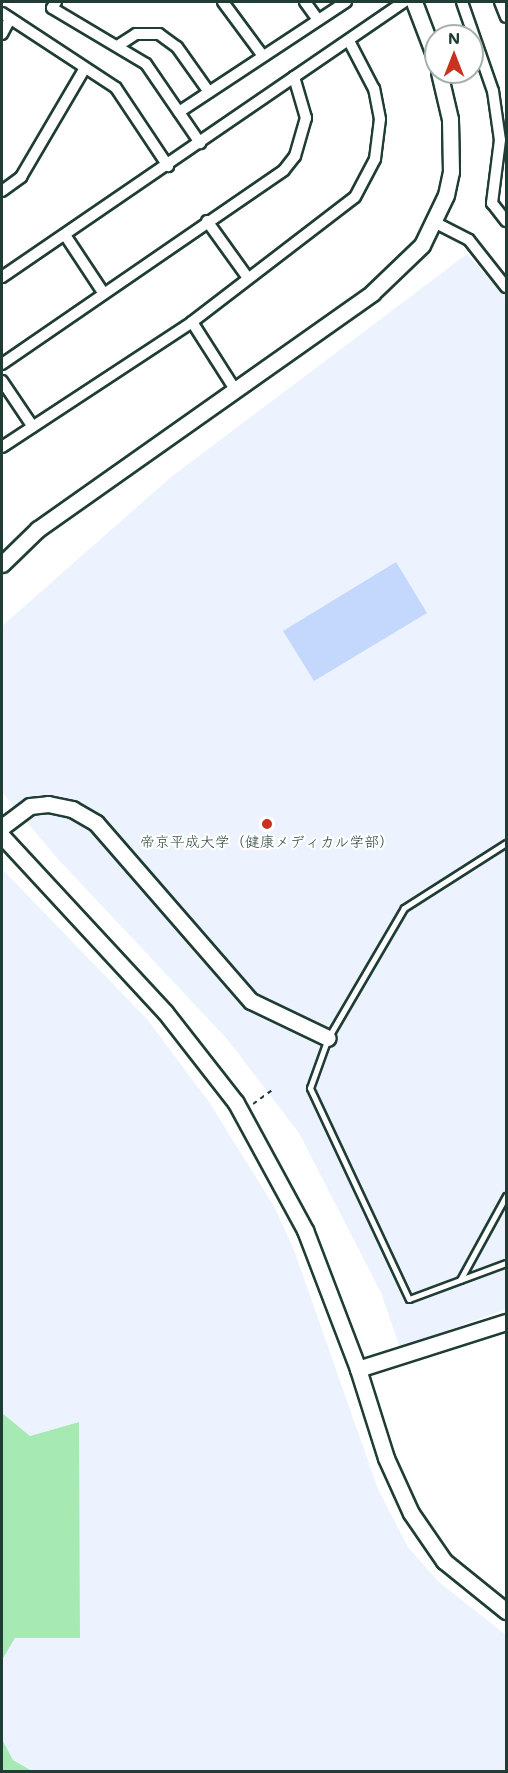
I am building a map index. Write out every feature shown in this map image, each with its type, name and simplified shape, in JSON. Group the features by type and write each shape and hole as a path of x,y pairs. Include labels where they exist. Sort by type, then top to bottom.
{"street":[{"path":"56,2 52,8 119,45 146,64 200,143"},
{"path":"223,2 263,56"},
{"path":"305,2 318,20"},
{"path":"179,112 346,2"},
{"path":"2,277 168,166 404,2"},
{"path":"414,2 424,27"},
{"path":"462,2 470,24"},
{"path":"500,2 507,17"},
{"path":"2,34 6,16 116,88 168,166"},
{"path":"119,45 136,34 159,34 177,47 209,92"},
{"path":"2,447 192,322 346,207 372,169 379,139 377,99 349,41"},
{"path":"484,63 494,91 503,139 492,203 507,220"},
{"path":"2,190 21,177 85,68"},
{"path":"2,364 102,291 284,170 295,156 306,118 294,77"},
{"path":"2,564 38,529 372,293 422,245 446,195 453,145 441,84"},
{"path":"207,221 248,278"},
{"path":"434,222 469,240 507,287"},
{"path":"65,235 102,291"},
{"path":"192,322 236,391"},
{"path":"2,381 33,427"},
{"path":"2,827 30,806 48,804 72,809 96,823 252,1001 328,1038"},
{"path":"2,836 165,1012 241,1112 305,1230 357,1369 386,1458 419,1528 444,1561 507,1611"},
{"path":"357,1369 507,1322"}],"lane":[{"path":"507,843 404,908 328,1038 310,1088 409,1299 507,1263"},
{"path":"460,1280 507,1196"}],"path":[{"path":"241,1112 272,1090"}],"shaded area":[{"name":"帝京平成大学（健康メディカル学部）","path":"467,254 506,298 506,1309 400,1348 381,1293 299,1133 227,1039 55,856 2,792 2,626 171,477"},
{"path":"2,869 147,1019 209,1102 274,1206 294,1250 378,1489 408,1547 439,1582 506,1635 506,1771 32,1772 13,1760 2,1739 2,1660 15,1638 80,1638 78,1422 30,1436 2,1413"}],"green space":[{"path":"2,1413 30,1436 79,1422 80,1638 15,1638 2,1660"},
{"path":"2,1739 13,1760 32,1771 2,1771"}],"building":[{"path":"396,562 427,613 314,681 283,631"}],"place":[{"name":"帝京平成大学（健康メディカル学部）","path":"267,824"}]}
